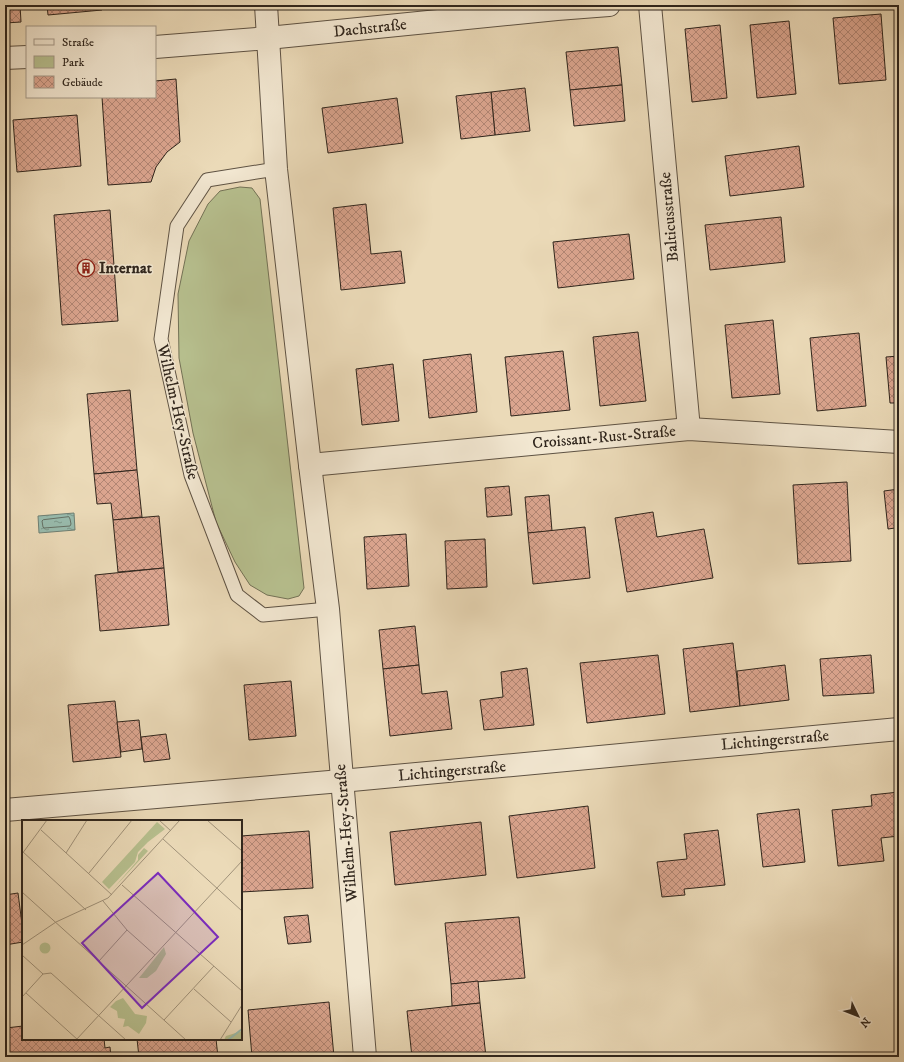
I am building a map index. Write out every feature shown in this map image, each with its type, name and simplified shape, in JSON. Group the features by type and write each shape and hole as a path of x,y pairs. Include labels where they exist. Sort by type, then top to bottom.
{"street":[{"name":"Wilhelm-Hey-Straße","path":"266,5 276,169 328,609 341,781 365,1057"},
{"name":"Dachstraße","path":"156,47 268,38 557,7 609,5"},
{"name":"Balticusstraße","path":"650,5 689,429"},
{"path":"5,58 26,57"},
{"name":"Croissant-Rust-Straße","path":"310,465 689,429 899,442"},
{"name":"Lichtingerstraße","path":"5,810 341,781 899,729"}],"lane":[{"name":"Wilhelm-Hey-Straße","path":"276,169 207,180 177,226 161,339 191,475 237,595 263,615 328,609"}],"green space":[{"path":"240,187 252,188 260,199 304,588 299,596 288,599 267,595 250,585 235,562 216,522 193,433 179,358 178,294 189,241 208,204 220,191"}],"water":[{"path":"74,513 75,530 39,533 38,516"}],"building":[{"path":"5,5 20,5 21,22 5,23"},
{"path":"47,5 102,5 102,10 48,15"},
{"path":"881,14 886,80 839,84 833,18"},
{"path":"789,21 796,94 757,98 750,25"},
{"path":"720,25 727,98 692,102 685,29"},
{"path":"618,47 622,85 570,90 566,52"},
{"path":"176,79 180,142 167,152 156,167 151,182 108,185 102,98 156,98 156,81"},
{"path":"622,85 625,121 574,126 570,90"},
{"path":"525,88 530,131 495,135 491,92"},
{"path":"491,92 495,135 461,139 456,96"},
{"path":"397,98 403,143 328,153 322,108"},
{"path":"77,115 81,166 17,172 13,120"},
{"path":"799,146 804,187 730,196 725,156"},
{"path":"366,204 371,254 401,251 405,283 341,290 333,208"},
{"name":"Internat","path":"110,210 118,321 62,325 54,215"},
{"path":"781,217 785,262 710,270 705,225"},
{"path":"629,234 634,279 558,288 553,242"},
{"path":"773,320 780,394 732,398 725,325"},
{"path":"638,332 646,401 600,406 593,337"},
{"path":"859,333 866,406 817,411 810,338"},
{"path":"563,351 570,410 511,416 505,357"},
{"path":"471,354 477,412 429,418 423,360"},
{"path":"899,356 899,403 890,403 886,357"},
{"path":"393,364 399,421 362,425 356,369"},
{"path":"130,390 137,470 94,474 87,394"},
{"path":"137,470 142,517 113,520 111,503 97,504 94,474"},
{"path":"847,482 851,561 798,564 793,485"},
{"path":"509,486 512,515 487,517 485,488"},
{"path":"899,489 898,565 895,528 888,529 884,491"},
{"path":"549,495 552,531 528,533 525,497"},
{"path":"653,512 657,537 704,529 713,578 627,592 615,518"},
{"path":"159,516 164,568 118,572 113,520"},
{"path":"585,527 590,578 533,584 528,533"},
{"path":"406,534 409,586 367,589 364,537"},
{"path":"485,539 487,587 447,589 445,541"},
{"path":"164,568 169,625 100,631 95,575"},
{"path":"415,626 419,665 383,669 379,630"},
{"path":"733,643 740,706 690,712 683,649"},
{"path":"658,655 665,714 587,723 580,663"},
{"path":"871,655 874,693 823,696 820,659"},
{"path":"419,665 422,694 447,691 452,729 390,736 383,669"},
{"path":"785,665 789,700 740,706 737,671"},
{"path":"527,668 534,725 484,730 480,700 503,697 501,672"},
{"path":"291,681 296,736 249,740 244,685"},
{"path":"115,701 121,757 73,762 68,705"},
{"path":"139,720 142,749 121,752 117,722"},
{"path":"166,734 170,759 144,762 141,737"},
{"path":"899,792 899,836 881,838 884,861 838,866 832,810 872,806 871,795"},
{"path":"588,806 595,868 517,878 509,816"},
{"path":"799,809 805,862 763,867 757,814"},
{"path":"481,822 486,875 395,885 390,832"},
{"path":"718,830 725,885 684,889 685,895 662,897 657,862 687,859 684,834"},
{"path":"309,831 313,888 242,892 242,836"},
{"path":"18,893 22,924 22,942 5,945 5,895"},
{"path":"308,915 311,942 288,944 284,917"},
{"path":"519,917 525,978 451,984 445,923"},
{"path":"478,981 480,1003 452,1006 451,984"},
{"path":"329,1002 334,1057 252,1057 248,1010"},
{"path":"480,1003 486,1057 412,1057 407,1011"},
{"path":"22,1026 22,1040 104,1040 105,1048 110,1047 111,1057 9,1057 6,1028"},
{"path":"137,1040 216,1040 218,1057 139,1057"}],"place":[{"name":"Internat","path":"86,268"}]}
